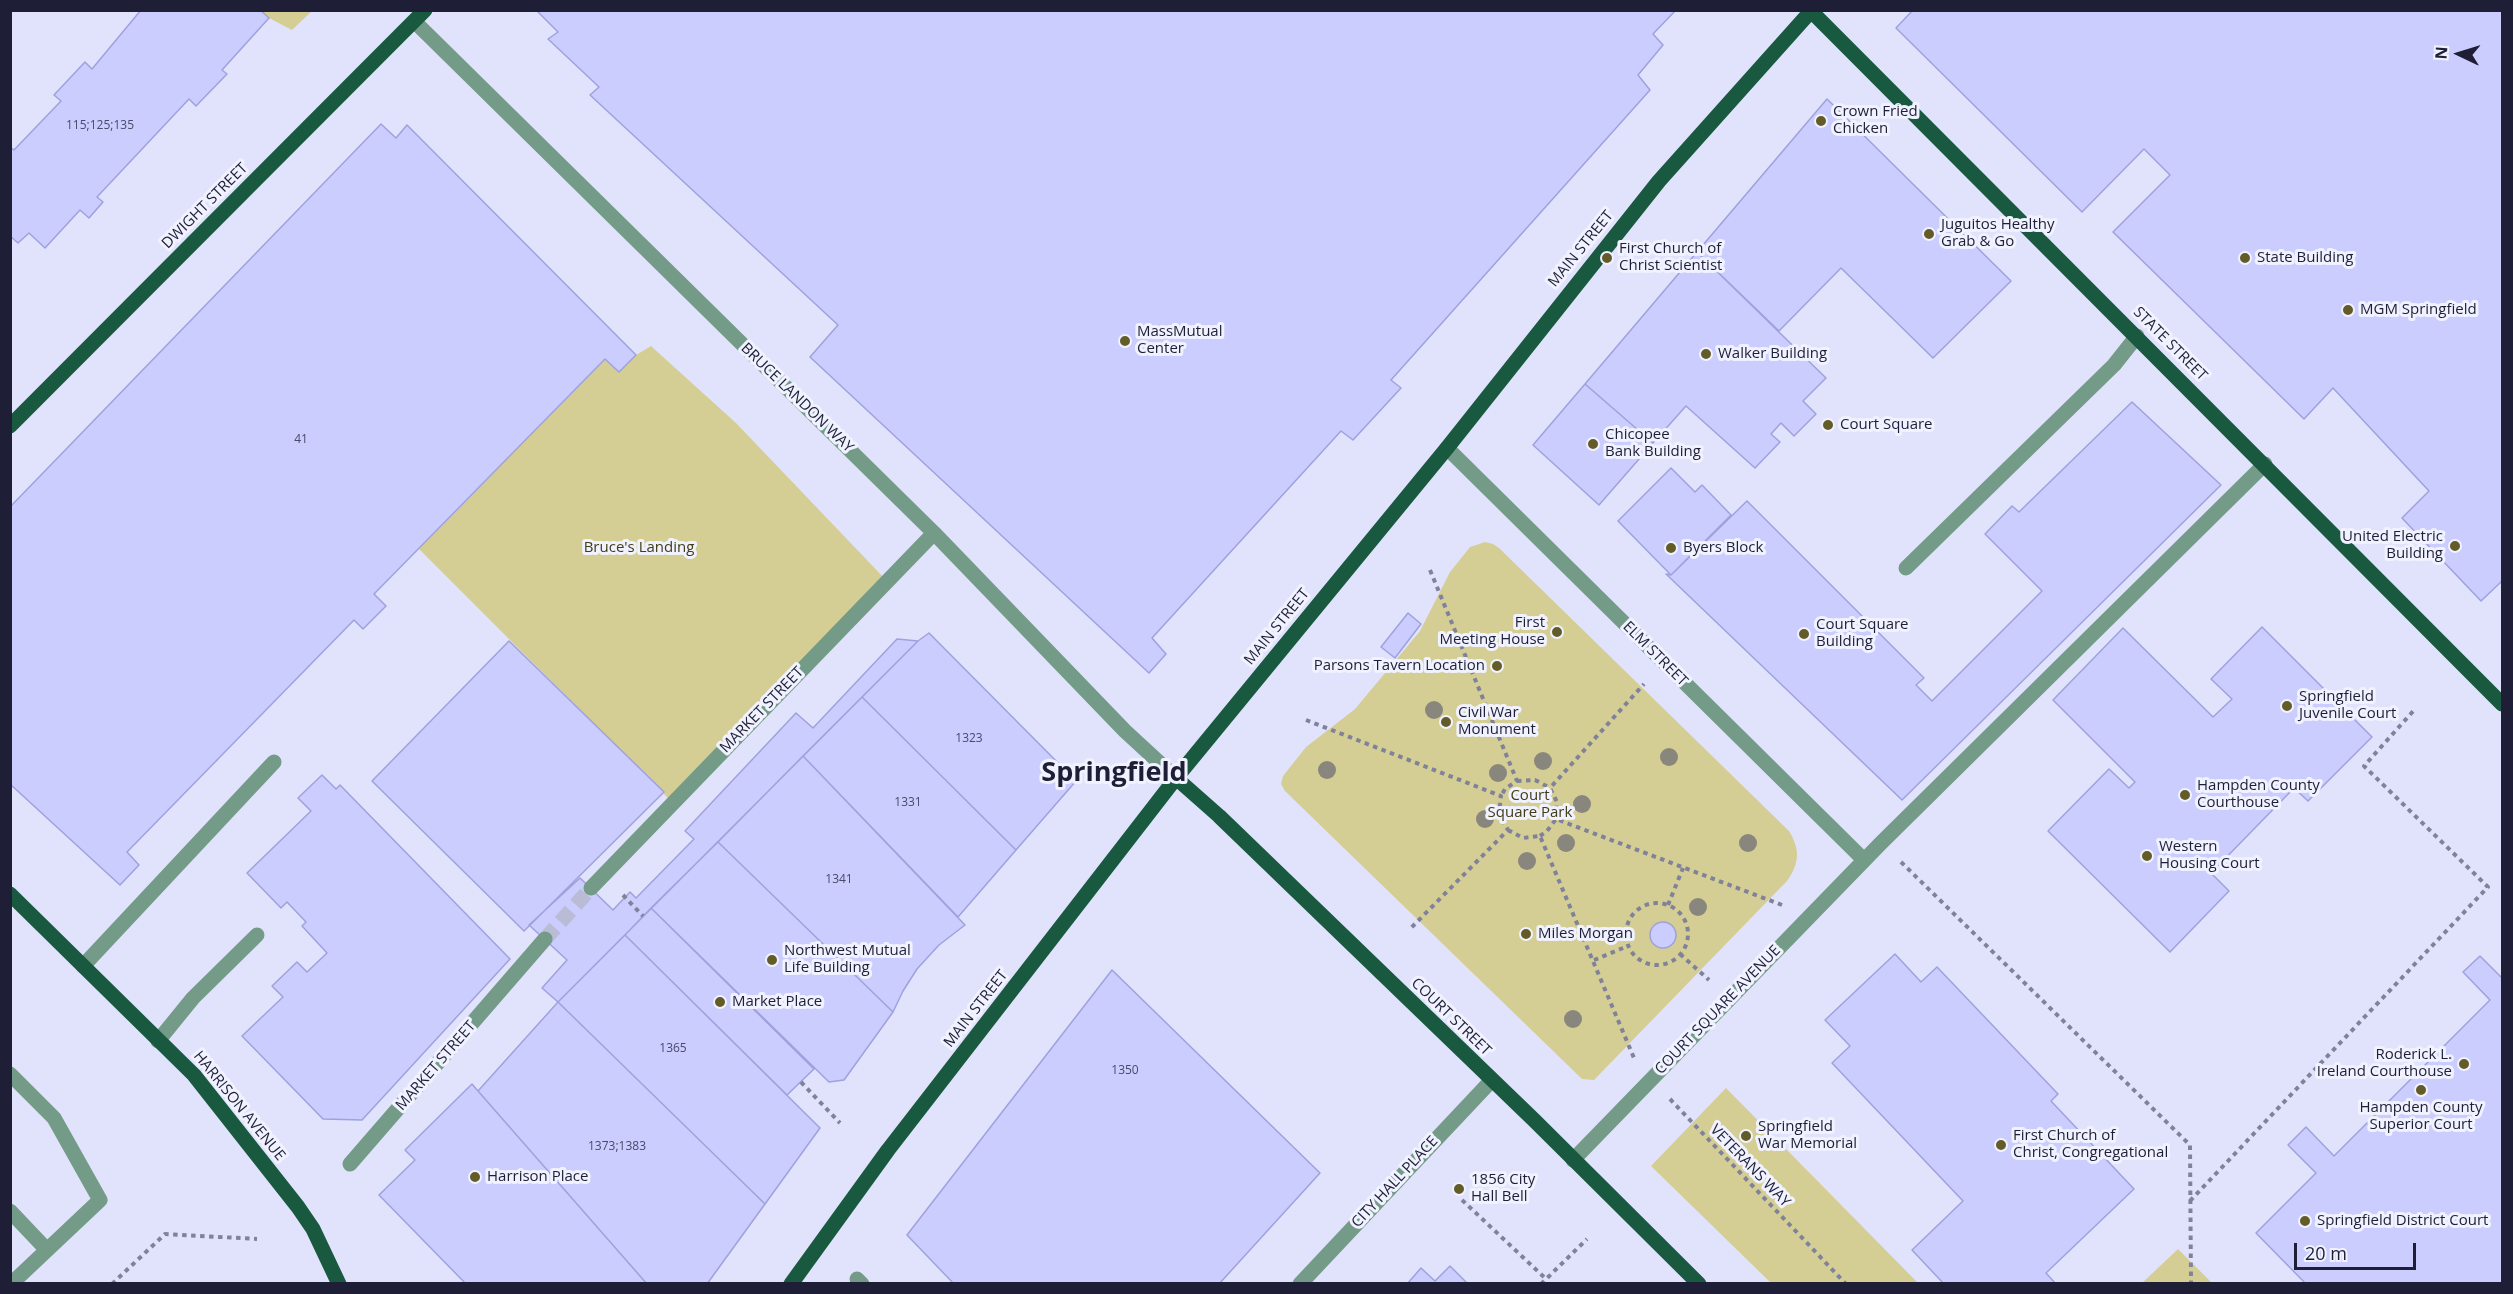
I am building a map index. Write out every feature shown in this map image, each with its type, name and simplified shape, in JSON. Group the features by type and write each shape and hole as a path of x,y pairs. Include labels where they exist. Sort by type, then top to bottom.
{"main road":[{"name":"STATE STREET","path":"1811,11 2502,704"},
{"name":"MAIN STREET","path":"791,1284 888,1150 1176,778 1447,448 1659,181 1811,11"},
{"name":"DWIGHT STREET","path":"10,426 420,16"},
{"name":"COURT STREET","path":"1176,778 1219,816 1699,1284"},
{"name":"HARRISON AVENUE","path":"10,894 194,1076 298,1207 313,1229 339,1284"}],"street":[{"name":"BRUCE LANDON WAY","path":"420,16 934,532 1125,731 1176,778"},
{"path":"1906,568 2114,365 2137,336"},
{"name":"ELM STREET","path":"1447,448 1864,860"},
{"name":"COURT SQUARE AVENUE","path":"1573,1160 1864,860 2265,464"},
{"name":"MARKET STREET","path":"591,888 934,532"},
{"path":"83,966 274,762"},
{"path":"158,1041 193,998 257,934"},
{"name":"MARKET STREET","path":"350,1164 545,939"},
{"path":"10,1074 54,1118 100,1200 11,1284"},
{"name":"CITY HALL PLACE","path":"1300,1284 1491,1081"},
{"path":"10,1211 47,1250"}],"path":[{"path":"1430,570 1516,781"},
{"path":"1550,788 1664,663"},
{"path":"2190,1201 2488,887 2364,766 2416,708"},
{"path":"1306,720 1500,796"},
{"path":"1535,780 1550,788 1557,802 1556,819 1540,836 1523,838 1508,831 1498,814 1500,796 1516,781 1535,780"},
{"path":"1556,819 1779,904 1804,922"},
{"path":"1409,930 1508,831"},
{"path":"1540,836 1594,960 1628,946"},
{"path":"1881,843 2190,1145 2191,1284"},
{"path":"1668,905 1683,868"},
{"path":"1658,903 1668,905 1676,910 1687,927 1685,946 1672,961 1652,965 1634,955 1628,946 1627,926 1631,917 1638,909 1647,905 1658,903"},
{"path":"1680,954 1730,998"},
{"name":"VETERANS WAY","path":"1594,960 1636,1064 1846,1284"},
{"path":"801,1082 840,1123"},
{"path":"1462,1200 1546,1279"},
{"path":"112,1284 165,1234 257,1239"},
{"path":"1541,1284 1587,1239"}],"green space":[{"path":"260,11 312,11 292,30"},
{"name":"Bruce's Landing","path":"651,346 736,423 887,581 673,803 419,549 605,359 619,372 636,355"},
{"name":"Court Square Park","path":"1485,542 1499,548 1789,831 1797,850 1796,862 1787,881 1594,1080 1582,1079 1285,791 1281,784 1283,776 1306,747 1355,709 1420,631 1450,572 1470,547"},
{"path":"1726,1088 1918,1283 1771,1283 1651,1166"},
{"path":"2178,1249 2212,1283 2142,1283"}],"building":[{"path":"141,10 260,10 269,18 222,70 227,74 196,106 189,99 97,197 103,202 89,218 80,210 45,248 29,233 18,243 10,236 10,147 14,150 61,101 54,95 85,62 92,69"},
{"name":"MassMutual Center","path":"536,10 1676,10 1653,34 1663,45 1638,75 1650,90 1391,380 1401,388 1353,440 1341,431 1152,638 1166,654 1149,673 810,357 838,325 590,95 599,87 548,39 558,32"},
{"name":"MGM Springfield","path":"1913,10 2502,10 2502,581 2481,601 2402,518 2429,491 2333,388 2304,419 2113,232 2170,175 2144,149 2082,212 1896,28"},
{"path":"1827,99 2011,281 1933,358 1841,268 1779,331 1697,252"},
{"path":"381,124 396,138 407,125 636,355 619,372 605,359 374,594 386,606 363,629 354,620 127,852 139,865 120,885 10,784 10,507"},
{"name":"Walker Building","path":"1697,252 1826,378 1803,401 1816,414 1794,436 1781,423 1771,434 1780,442 1755,468 1686,406 1653,443 1585,384"},
{"name":"Chicopee Bank Building","path":"1585,384 1653,443 1599,505 1533,445"},
{"name":"Court Square Building","path":"2132,402 2221,485 1902,800 1666,574 1671,575 1747,501 1924,678 1916,685 1932,701 2042,591 1985,534 2012,506 2019,512"},
{"name":"Byers Block","path":"1671,468 1695,492 1702,485 1731,515 1671,575 1618,521"},
{"path":"1408,613 1421,624 1395,658 1381,647"},
{"name":"Hampden County Courthouse","path":"2262,627 2372,737 2308,801 2294,788 2211,873 2229,891 2170,952 2048,831 2109,769 2129,788 2135,782 2053,700 2123,628 2213,717 2232,699 2211,679"},
{"path":"929,633 1076,781 1016,850 862,697 918,641"},
{"path":"897,639 918,641 558,1002 542,988 567,960 529,925 580,878 613,910 630,892 636,898 694,839 685,831 796,713 813,728"},
{"path":"509,641 664,792 524,931 372,781"},
{"path":"862,697 1016,850 958,917 803,756"},
{"path":"803,756 965,925 939,945 917,969 893,1012 718,842"},
{"path":"322,775 336,789 340,785 510,959 362,1120 323,1119 242,1036 283,997 272,986 297,962 307,972 327,953 302,926 306,922 287,902 281,908 247,873 311,811 298,798"},
{"name":"Northwest Mutual Life Building","path":"718,842 893,1012 844,1080 829,1082 651,908"},
{"name":"Market Place","path":"651,908 814,1069 787,1095 625,935"},
{"path":"1663,922 1672,926 1676,935 1672,944 1663,948 1654,944 1650,935 1654,926"},
{"path":"625,935 820,1128 765,1204 558,1002"},
{"name":"First Church of Christ, Congregational","path":"1895,954 1921,982 1937,967 2058,1094 2051,1101 2134,1189 2046,1273 2056,1284 1944,1284 1912,1250 1963,1201 1832,1063 1850,1046 1825,1020"},
{"name":"Roderick L. Ireland Courthouse","path":"2480,956 2502,978 2502,1284 2306,1284 2256,1233 2316,1173 2288,1145 2306,1127 2334,1156 2490,1000 2463,972"},
{"path":"1112,970 1320,1173 1219,1284 954,1284 907,1235"},
{"path":"558,1002 765,1204 707,1284 647,1284 478,1091"},
{"name":"Harrison Place","path":"472,1084 647,1284 466,1284 379,1195 415,1160 405,1150"},
{"path":"1450,1266 1468,1284 1407,1284 1421,1268 1435,1281"}],"tunnel":[{"path":"545,939 591,888"}],"place":[{"name":"Crown Fried Chicken","path":"1821,121"},
{"name":"Juguitos Healthy Grab & Go","path":"1929,234"},
{"name":"First Church of Christ Scientist","path":"1607,258"},
{"name":"State Building","path":"2245,258"},
{"name":"MGM Springfield","path":"2348,310"},
{"name":"MassMutual Center","path":"1125,341"},
{"name":"Walker Building","path":"1706,354"},
{"name":"Court Square","path":"1828,425"},
{"name":"Chicopee Bank Building","path":"1593,444"},
{"name":"United Electric Building","path":"2455,546"},
{"name":"Byers Block","path":"1671,548"},
{"name":"First Meeting House","path":"1557,632"},
{"name":"Court Square Building","path":"1804,634"},
{"name":"Parsons Tavern Location","path":"1497,666"},
{"name":"Springfield Juvenile Court","path":"2287,706"},
{"name":"Civil War Monument","path":"1446,722"},
{"name":"Hampden County Courthouse","path":"2185,795"},
{"name":"Western Housing Court","path":"2147,856"},
{"name":"Miles Morgan","path":"1526,934"},
{"name":"Northwest Mutual Life Building","path":"772,960"},
{"name":"Market Place","path":"720,1002"},
{"name":"Roderick L. Ireland Courthouse","path":"2464,1064"},
{"name":"Hampden County Superior Court","path":"2421,1090"},
{"name":"Springfield War Memorial","path":"1746,1136"},
{"name":"First Church of Christ, Congregational","path":"2001,1145"},
{"name":"Harrison Place","path":"475,1177"},
{"name":"1856 City Hall Bell","path":"1459,1189"},
{"name":"Springfield District Court","path":"2305,1221"}],"district":[{"name":"Springfield","path":"1114,773"}]}
